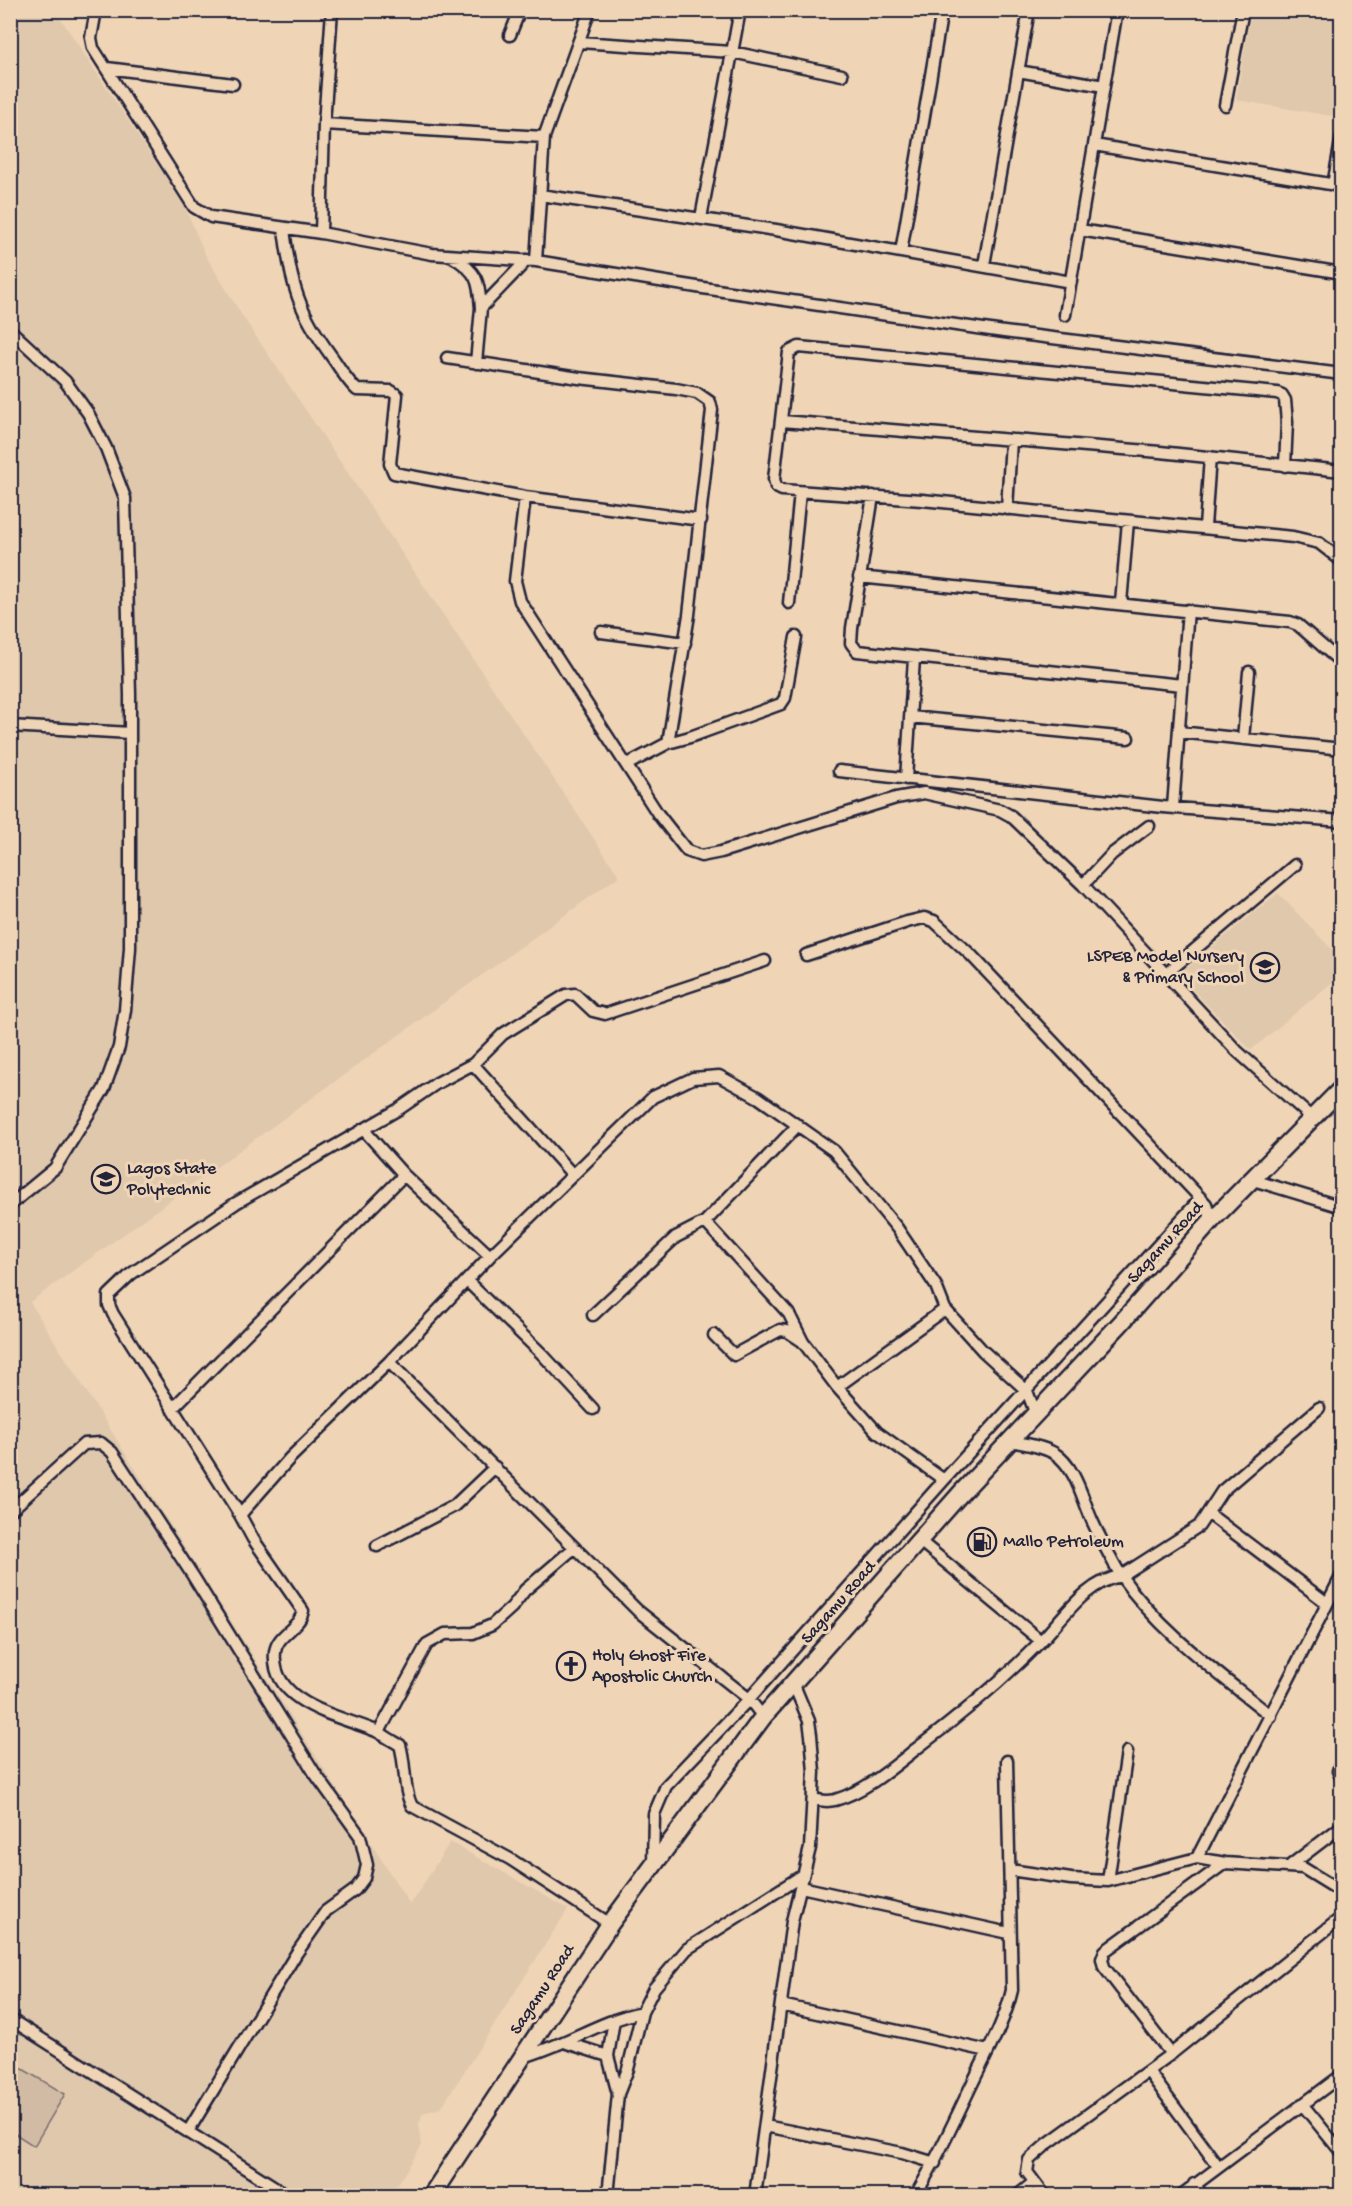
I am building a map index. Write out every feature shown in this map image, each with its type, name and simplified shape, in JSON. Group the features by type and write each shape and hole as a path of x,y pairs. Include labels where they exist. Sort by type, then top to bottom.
{"highway":[{"name":"Sagamu Road","path":"431,2196 610,1924 763,1717 1035,1412 1121,1323 1212,1220 1341,1089"}],"street":[{"path":"96,10 91,38 93,48 201,213 211,217 284,230 321,233 393,248 452,256 532,260 703,288 1004,332 1341,374"},
{"path":"321,233 324,124 332,10"},
{"path":"510,35 520,10"},
{"path":"481,308 532,260 544,137 590,10"},
{"path":"701,218 740,10"},
{"path":"901,252 942,10"},
{"path":"1065,315 1117,10"},
{"path":"1225,105 1243,10"},
{"path":"984,265 1018,71 1026,11"},
{"path":"579,42 732,52 842,75"},
{"path":"107,68 233,84"},
{"path":"1018,71 1104,86"},
{"path":"324,124 378,129 544,137"},
{"path":"1094,145 1337,186 1341,136"},
{"path":"540,195 701,218 984,265 1071,282"},
{"path":"284,230 289,271 303,314 319,339 357,390 391,391 397,395 390,464 394,473 525,497 701,520"},
{"path":"1080,230 1341,273"},
{"path":"452,256 467,266 476,276 481,308 476,363"},
{"path":"10,330 65,381 88,413 106,448 125,498 130,733 130,948 125,1010 119,1047 104,1089 55,1167 10,1205"},
{"path":"1285,466 1286,405 1282,396 1277,393 1096,374 793,348 789,352 774,479 776,487 782,490 873,496 1205,527 1310,540 1328,548 1341,561"},
{"path":"447,358 676,389 705,396 712,411 701,520 685,643 668,743"},
{"path":"782,421 1210,457 1341,471"},
{"path":"1007,509 1011,440"},
{"path":"1205,527 1210,457"},
{"path":"789,603 800,492"},
{"path":"873,496 859,577 851,642 853,649 914,659 1182,685"},
{"path":"525,497 516,591 586,705 628,764 658,814 693,856 722,852 896,798 924,793 1000,810 1011,816 1083,885 1237,1051 1312,1118"},
{"path":"1121,603 1128,521"},
{"path":"859,577 1290,622 1298,625 1341,663"},
{"path":"1173,807 1188,610"},
{"path":"601,632 685,643"},
{"path":"628,764 668,743 781,704 785,698 796,637"},
{"path":"906,779 914,659"},
{"path":"1243,739 1250,672"},
{"path":"910,717 1128,738"},
{"path":"10,726 130,733"},
{"path":"1179,732 1341,749"},
{"path":"839,771 1173,807 1341,821"},
{"path":"1083,885 1112,854 1149,826"},
{"path":"1167,974 1295,865"},
{"path":"806,955 907,922 924,918 934,921 972,956 1206,1204 1212,1220"},
{"path":"610,1924 510,1859 412,1806 407,1794 407,1779 400,1745 379,1732 297,1698 284,1684 275,1660 275,1650 278,1643 297,1625 303,1611 252,1539 240,1515 113,1314 109,1305 109,1295 131,1274 236,1203 399,1109 437,1083 473,1064 503,1034 566,995 575,994 593,1011 605,1014 765,961"},
{"path":"473,1064 573,1175"},
{"path":"240,1515 290,1458 389,1362 490,1256 653,1097 693,1078 709,1075 728,1079 834,1151 881,1208 936,1286 945,1309 983,1351 1027,1391 1035,1412"},
{"path":"593,1315 676,1237 705,1222 798,1125"},
{"path":"363,1129 404,1175 490,1256"},
{"path":"172,1409 404,1175"},
{"path":"1253,1180 1341,1208"},
{"path":"653,1864 654,1814 666,1786 749,1699 944,1480 1200,1199"},
{"path":"705,1222 789,1314 803,1342 837,1387 888,1441 944,1480"},
{"path":"467,1281 543,1354 593,1408"},
{"path":"837,1387 945,1309"},
{"path":"714,1335 734,1355 780,1330 787,1331 803,1342"},
{"path":"389,1362 638,1611 749,1699 763,1717"},
{"path":"813,1799 823,1802 834,1800 872,1783 961,1714 1041,1641 1092,1588 1109,1578 1122,1576 1191,1532 1209,1514 1222,1491 1319,1408"},
{"path":"1008,1442 1027,1444 1053,1453 1062,1460 1083,1494 1091,1519 1122,1576 1141,1604 1176,1640 1271,1716"},
{"path":"10,1510 84,1444 101,1443 112,1452 193,1576 314,1772 360,1836 367,1864 364,1878 355,1890 326,1911 296,1954 189,2130"},
{"path":"377,1546 454,1506 495,1467"},
{"path":"1209,1514 1328,1604"},
{"path":"921,1542 1041,1641"},
{"path":"379,1732 427,1644 435,1637 445,1634 473,1633 492,1625 512,1607 525,1590 574,1548"},
{"path":"1197,1858 1328,1604 1338,1594 1341,1575"},
{"path":"755,2196 792,1921 810,1848 814,1772 812,1735 809,1721 794,1684"},
{"path":"1108,1881 1127,1752"},
{"path":"1341,1760 1338,1771 1341,1779"},
{"path":"915,2196 935,2163 1009,2005 1012,1990 1006,1761"},
{"path":"1291,1865 1341,1826"},
{"path":"1010,1870 1071,1879 1108,1881 1197,1858 1225,1863 1291,1865 1315,1874 1341,1893"},
{"path":"1171,2054 1104,1967 1102,1959 1105,1951 1225,1863"},
{"path":"608,2196 618,2094 628,2069 642,2012 664,1974 687,1949 803,1875"},
{"path":"801,1887 1009,1933"},
{"path":"1045,2196 1027,2172 1029,2160 1047,2144 1171,2054 1341,1917"},
{"path":"781,2005 988,2051"},
{"path":"523,2057 567,2043 614,2020 642,2012"},
{"path":"10,2019 189,2130 289,2196"},
{"path":"614,2020 608,2056 618,2094"},
{"path":"567,2043 608,2056"},
{"path":"1148,2071 1218,2166"},
{"path":"1180,2196 1341,2075"},
{"path":"1302,2104 1341,2153"},
{"path":"765,2126 902,2153 935,2163"},
{"path":"1017,2196 1033,2183"},
{"path":"1194,2184 1203,2196"}],"shaded area":[{"name":"Lagos State Polytechnic","path":"55,10 184,205 206,256 243,317 619,876 30,1302 410,1905 450,1842 568,1909 441,2108 423,2113 419,2124 422,2145 391,2195 11,2196 10,11"},
{"path":"1251,11 1341,11 1341,56 1332,116 1236,100"},
{"name":"LSPEB Model Nursery & Primary School","path":"1278,893 1341,959 1341,975 1251,1050 1178,975"},
{"path":"11,2062 65,2094 34,2146 11,2131"}],"place":[{"name":"LSPEB Model Nursery & Primary School","path":"1265,967"},
{"name":"Lagos State Polytechnic","path":"106,1179"},
{"name":"Mallo Petroleum","path":"982,1542"},
{"name":"Holy Ghost Fire Apostolic Church","path":"571,1666"}]}
